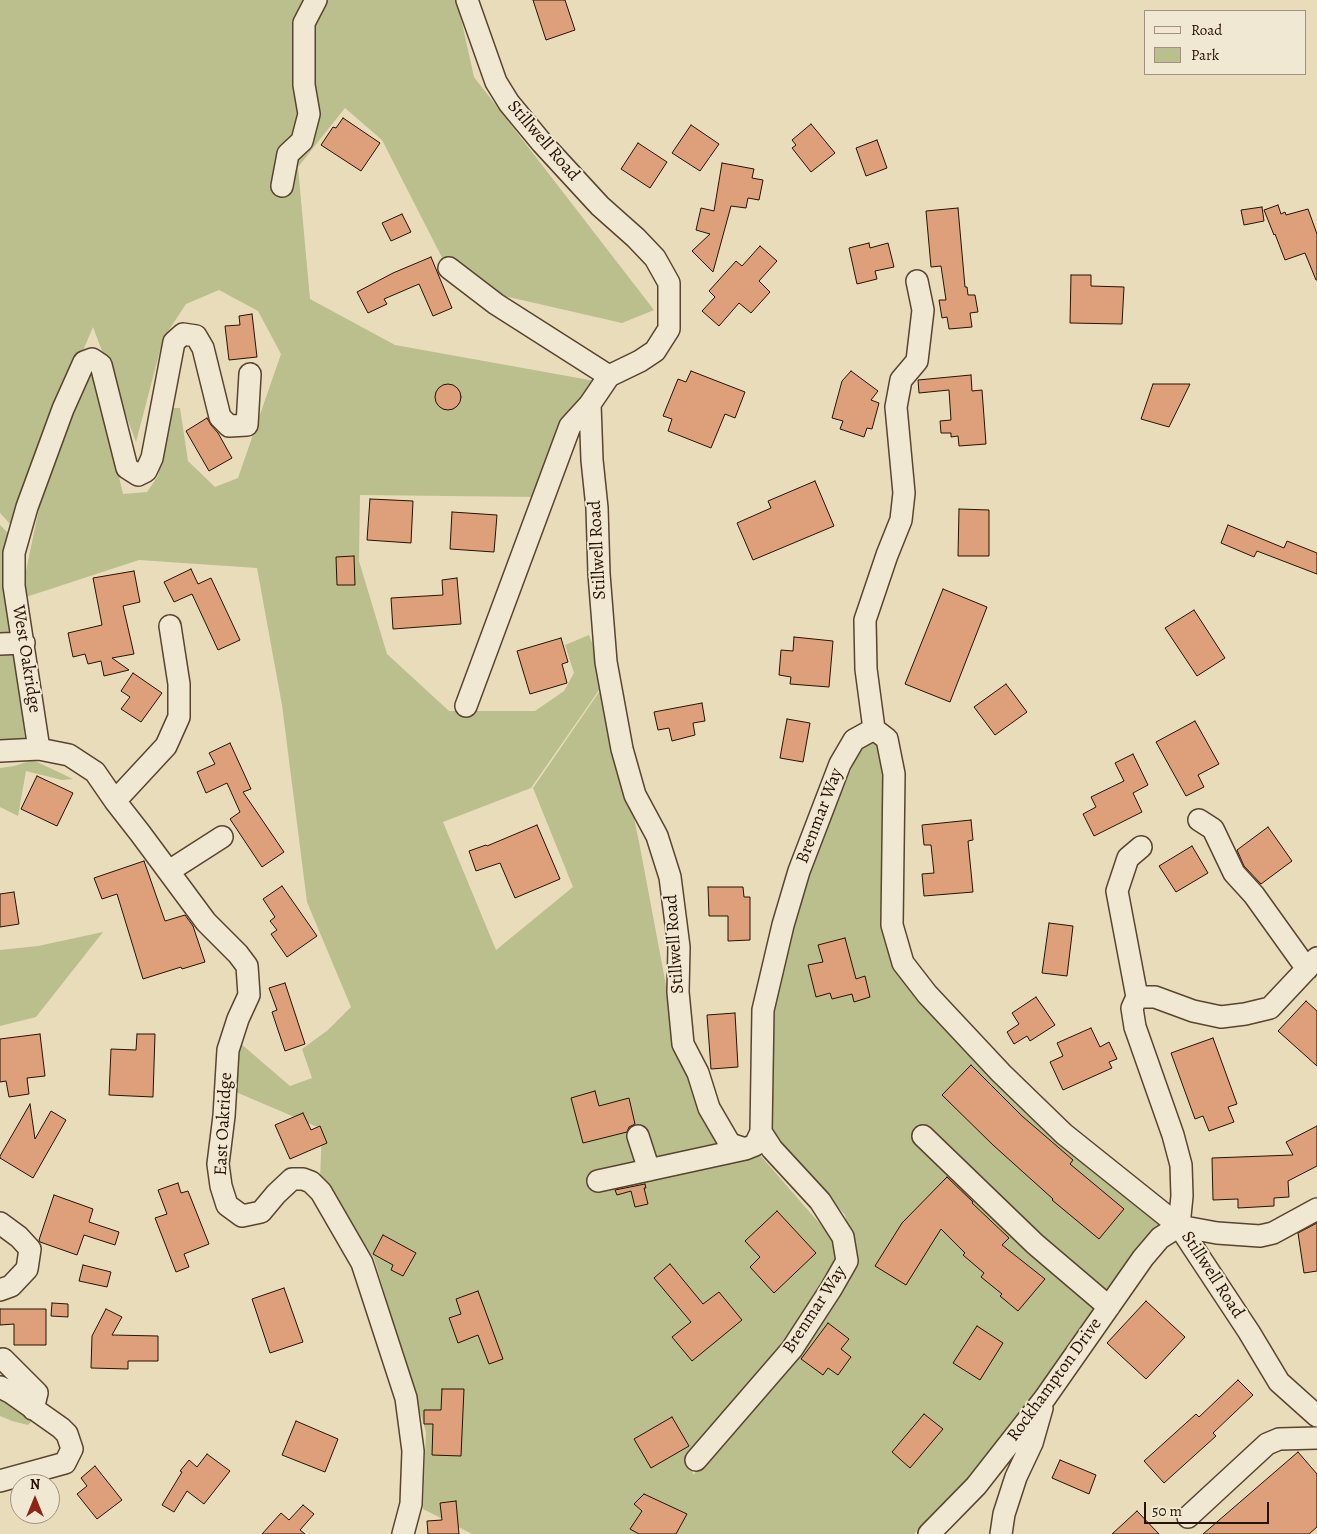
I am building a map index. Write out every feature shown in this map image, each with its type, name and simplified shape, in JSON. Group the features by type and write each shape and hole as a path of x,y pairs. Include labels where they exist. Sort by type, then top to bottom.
{"street":[{"path":"282,186 288,154 302,142 309,114 304,85 304,23 316,0"},
{"name":"Stillwell Road","path":"467,0 496,82 509,103 542,143 600,206 655,258 669,283 669,329 655,351 610,376 590,404 599,574 606,662 622,749 635,795 657,836 670,877 679,947 678,992 683,1044 698,1074 709,1108 730,1144 745,1149"},
{"path":"449,268 496,304 610,376"},
{"path":"917,281 923,310 918,361 900,380 896,406 904,493 901,520 865,620 866,668 874,729 887,739 894,774 892,925 903,964 927,994 1001,1074 1064,1134 1179,1226 1217,1233 1260,1236 1272,1233 1317,1209"},
{"name":"West Oakridge","path":"39,749 14,586 14,553 26,507 63,409 84,362 92,359 101,365 127,468 138,474 146,471 152,458 174,342 183,334 196,336 203,348 220,417 229,426 247,425 250,374"},
{"path":"466,706 570,426 590,404"},
{"path":"115,802 166,746 179,717 179,684 170,626"},
{"path":"0,644 24,643"},
{"name":"Brenmar Way","path":"696,1460 792,1349 847,1261 843,1237 820,1201 772,1149 761,1132 763,1010 798,871 840,764 854,740 874,729"},
{"path":"0,751 39,749"},
{"name":"East Oakridge","path":"39,749 69,755 95,772 115,802 206,922 238,954 247,966 249,995 238,1019 228,1050 224,1116 218,1164 221,1186 227,1205 242,1216 260,1212 292,1179 303,1179 311,1182 321,1192 362,1263 406,1398 413,1451 412,1504 403,1534"},
{"path":"1137,997 1155,997 1193,1011 1221,1017 1245,1014 1270,1008 1312,963 1234,873 1213,829 1199,820"},
{"path":"169,871 222,837"},
{"name":"Stillwell Road","path":"1141,847 1128,858 1117,891 1137,997 1132,1008 1134,1027 1173,1135 1181,1165 1182,1196 1179,1226 1249,1332 1279,1382 1317,1416"},
{"path":"598,1181 745,1149 755,1145 761,1132"},
{"path":"930,1133 1064,1255 1068,1261 1069,1273 1109,1307"},
{"path":"638,1136 649,1170"},
{"path":"0,1223 19,1236 30,1249 26,1269 11,1286 0,1290"},
{"name":"Rockhampton Drive","path":"929,1534 976,1486 1045,1398 1160,1238 1179,1226"},
{"path":"3,1359 37,1393 33,1409"},
{"path":"0,1387 10,1392 67,1434 72,1449 65,1463 0,1481"},
{"path":"1001,1534 1004,1514 1016,1477 1032,1443 1045,1398"},
{"path":"1188,1517 1267,1444 1279,1439 1317,1438"}],"green space":[{"path":"0,0 457,0 474,77 654,310 622,323 456,285 382,140 345,108 298,167 310,299 395,345 595,381 536,497 360,495 359,561 387,654 449,711 535,711 564,691 574,673 565,645 589,635 606,680 531,788 443,822 496,950 573,887 533,788 606,682 640,847 677,1044 733,1157 760,1155 834,1240 838,1262 783,1344 691,1456 693,1475 807,1343 857,1263 845,1215 773,1133 772,1013 806,877 859,751 871,742 880,748 887,773 881,919 897,965 1172,1226 970,1481 914,1534 472,1534 423,1509 426,1432 374,1258 320,1180 322,1129 236,1092 240,1043 290,1086 312,1078 302,1049 328,1030 351,1007 307,902 282,705 257,568 139,560 20,599 48,466 86,373 96,379 123,494 147,492 158,476 171,408 180,408 188,461 215,487 238,478 281,354 258,311 219,290 186,304 163,339 136,442 93,327 10,524 0,513"},
{"path":"0,525 7,532 25,740 0,749"},
{"path":"33,760 73,779 62,780 26,771 18,816 0,807 0,768"},
{"path":"103,932 36,1017 0,1026 0,950 38,946"},
{"path":"0,1397 35,1418 28,1425 0,1416"}],"building":[{"path":"533,0 565,0 575,30 546,40"},
{"path":"343,118 380,143 361,171 321,145 333,127 336,128"},
{"path":"811,124 835,153 811,172 792,148 796,145 792,140"},
{"path":"691,125 719,144 700,171 672,153"},
{"path":"877,140 887,168 866,176 856,148"},
{"path":"638,143 667,162 650,188 621,169"},
{"path":"722,163 754,169 752,178 763,180 759,200 748,198 746,208 731,206 713,272 692,251 710,234 696,230 701,208 714,211"},
{"path":"1278,205 1281,214 1285,212 1286,215 1308,209 1317,234 1317,280 1305,253 1285,260 1264,210"},
{"path":"1262,207 1264,221 1244,225 1241,210"},
{"path":"958,208 965,287 967,287 968,295 975,295 978,312 970,313 972,327 949,329 947,317 942,318 939,300 946,300 941,266 931,267 926,211"},
{"path":"402,214 411,232 391,241 382,223"},
{"path":"869,243 870,248 888,243 894,267 875,271 877,279 857,284 849,248"},
{"path":"760,246 777,261 759,281 770,292 751,313 739,303 719,326 702,311 715,297 709,291 736,261 742,266"},
{"path":"431,257 452,308 433,316 419,284 384,299 387,304 368,313 357,292 393,273"},
{"path":"1071,275 1091,275 1091,286 1124,287 1122,324 1070,323"},
{"path":"252,314 257,357 229,360 225,326 240,325 239,316"},
{"path":"691,371 745,392 735,418 725,414 711,448 668,431 672,419 663,416 678,379 686,382"},
{"path":"851,371 878,391 871,400 879,403 872,429 867,428 864,437 840,429 843,421 832,418 842,381"},
{"path":"971,375 972,391 982,390 986,444 959,446 958,436 951,437 951,433 941,433 940,421 951,420 949,390 919,393 918,380"},
{"path":"448,384 457,388 461,397 457,406 448,410 439,406 435,397 439,388"},
{"path":"1153,384 1190,384 1169,427 1141,419"},
{"path":"207,418 232,458 209,471 186,431"},
{"path":"815,481 834,526 753,560 737,523 771,508 768,501"},
{"path":"370,499 413,501 411,543 367,540"},
{"path":"959,509 989,510 989,556 958,556"},
{"path":"452,512 497,515 494,552 450,549"},
{"path":"1228,525 1284,548 1287,541 1317,553 1317,574 1257,551 1254,557 1221,543"},
{"path":"354,556 355,585 337,585 336,557"},
{"path":"191,569 198,584 211,578 240,640 218,650 192,594 174,602 164,582"},
{"path":"134,571 140,602 123,606 134,654 112,658 129,670 104,676 101,661 88,664 85,654 73,657 68,633 102,625 93,578"},
{"path":"457,578 461,624 393,629 391,598 443,595 442,580"},
{"path":"943,589 987,607 950,702 905,684"},
{"path":"1194,610 1225,658 1197,676 1165,628"},
{"path":"794,637 833,641 829,687 790,684 791,677 779,675 781,650 793,651"},
{"path":"561,638 568,662 562,664 567,683 530,694 517,651"},
{"path":"133,673 162,693 141,722 121,709 130,697 121,691"},
{"path":"1006,684 1027,712 995,735 974,707"},
{"path":"702,703 705,721 693,723 695,735 672,741 669,728 658,730 654,712"},
{"path":"787,719 810,723 803,762 780,758"},
{"path":"1195,721 1219,764 1198,775 1204,787 1186,796 1156,742"},
{"path":"230,743 251,789 243,792 284,852 262,867 230,819 240,812 227,783 206,793 197,772 215,764 209,753"},
{"path":"1133,754 1148,785 1133,793 1142,812 1094,836 1083,814 1096,807 1091,797 1124,781 1115,763"},
{"path":"37,776 73,793 57,826 21,809"},
{"path":"971,820 973,840 968,841 973,892 924,896 922,874 934,873 931,845 924,845 922,825"},
{"path":"537,825 560,879 515,898 500,863 476,871 469,851 487,846"},
{"path":"1268,827 1292,861 1261,884 1244,866 1237,850"},
{"path":"1192,846 1208,873 1176,892 1159,866"},
{"path":"144,861 165,921 185,915 193,926 205,962 182,969 181,967 143,979 117,894 102,899 94,878"},
{"path":"282,886 317,936 287,957 271,934 277,930 270,921 275,917 263,899"},
{"path":"708,887 743,887 744,897 750,897 750,940 728,941 728,916 709,916"},
{"path":"14,892 19,924 0,927 0,894"},
{"path":"1049,923 1073,926 1067,976 1042,973"},
{"path":"845,938 856,979 865,976 870,997 854,1002 852,994 832,999 830,993 816,997 808,965 823,962 818,945"},
{"path":"285,983 305,1044 285,1051 272,1012 277,1010 269,988"},
{"path":"1036,997 1055,1025 1030,1041 1027,1036 1014,1044 1007,1032 1019,1024 1012,1013"},
{"path":"1306,1001 1317,1011 1317,1066 1278,1031"},
{"path":"735,1013 738,1067 711,1069 707,1015"},
{"path":"1091,1028 1100,1047 1109,1042 1117,1059 1109,1062 1112,1068 1063,1090 1050,1062 1063,1056 1057,1043"},
{"path":"40,1034 45,1076 27,1078 29,1094 9,1097 6,1081 0,1082 0,1039"},
{"path":"137,1034 155,1034 153,1097 109,1095 111,1049 136,1050"},
{"path":"1213,1038 1237,1104 1228,1107 1234,1122 1209,1131 1203,1116 1195,1119 1171,1053"},
{"path":"971,1065 1022,1116 1073,1160 1070,1164 1124,1209 1099,1239 1052,1200 942,1095"},
{"path":"595,1091 599,1106 629,1098 635,1124 629,1127 627,1132 583,1143 571,1098"},
{"path":"30,1104 35,1139 51,1111 66,1120 33,1178 0,1158"},
{"path":"303,1113 311,1130 320,1126 327,1143 290,1159 275,1125"},
{"path":"1317,1126 1317,1166 1288,1181 1289,1197 1274,1198 1274,1206 1238,1208 1238,1199 1213,1200 1212,1158 1293,1155 1286,1142"},
{"path":"947,1177 1009,1238 1002,1245 1045,1279 1018,1311 1000,1296 1002,1294 981,1277 984,1273 963,1255 965,1253 941,1229 906,1285 875,1266 902,1223"},
{"path":"178,1183 181,1193 188,1191 209,1244 184,1254 189,1267 176,1272 155,1218 167,1214 158,1190"},
{"path":"645,1184 646,1188 644,1188 648,1204 635,1207 631,1191 617,1195 615,1190"},
{"path":"54,1195 93,1209 89,1222 119,1232 115,1245 84,1235 77,1255 40,1242 39,1240"},
{"path":"777,1211 816,1253 774,1293 750,1267 760,1257 745,1241"},
{"path":"1317,1223 1317,1271 1304,1273 1298,1233"},
{"path":"383,1235 416,1253 403,1276 391,1270 393,1265 373,1254"},
{"path":"670,1264 703,1304 719,1292 742,1320 692,1361 672,1337 691,1322 654,1278"},
{"path":"83,1265 111,1272 107,1287 79,1281"},
{"path":"284,1288 303,1342 270,1353 252,1299"},
{"path":"478,1291 503,1359 489,1364 478,1335 458,1343 449,1318 461,1314 456,1299"},
{"path":"1146,1301 1185,1337 1146,1379 1107,1343"},
{"path":"52,1303 68,1304 68,1317 51,1316"},
{"path":"0,1309 46,1309 46,1345 14,1345 14,1324 0,1325"},
{"path":"106,1309 122,1317 112,1335 158,1336 158,1361 128,1361 128,1369 91,1368 92,1336"},
{"path":"828,1323 849,1339 841,1349 851,1357 838,1375 828,1368 823,1375 801,1359"},
{"path":"977,1326 1003,1343 980,1380 953,1363"},
{"path":"1238,1380 1253,1395 1213,1433 1216,1436 1164,1483 1144,1461 1196,1414 1199,1417"},
{"path":"442,1389 464,1389 461,1456 432,1455 433,1424 424,1424 424,1410 441,1410"},
{"path":"924,1414 943,1429 910,1468 892,1452"},
{"path":"672,1417 689,1446 651,1468 634,1439"},
{"path":"296,1421 338,1439 325,1472 282,1455"},
{"path":"1298,1452 1317,1474 1317,1527 1309,1534 1203,1534"},
{"path":"207,1454 230,1471 204,1504 187,1491 174,1512 162,1505 182,1472 180,1471 189,1460 197,1467"},
{"path":"1060,1460 1096,1475 1089,1494 1052,1478"},
{"path":"95,1466 122,1500 97,1519 77,1494 87,1486 81,1478"},
{"path":"644,1494 687,1514 676,1534 639,1534 630,1529 642,1511 634,1504"},
{"path":"456,1501 459,1534 428,1534 427,1521 442,1520 440,1503"},
{"path":"303,1505 314,1514 300,1530 305,1534 262,1534 281,1513 289,1520"},
{"path":"1137,1511 1159,1534 1112,1534"}]}
